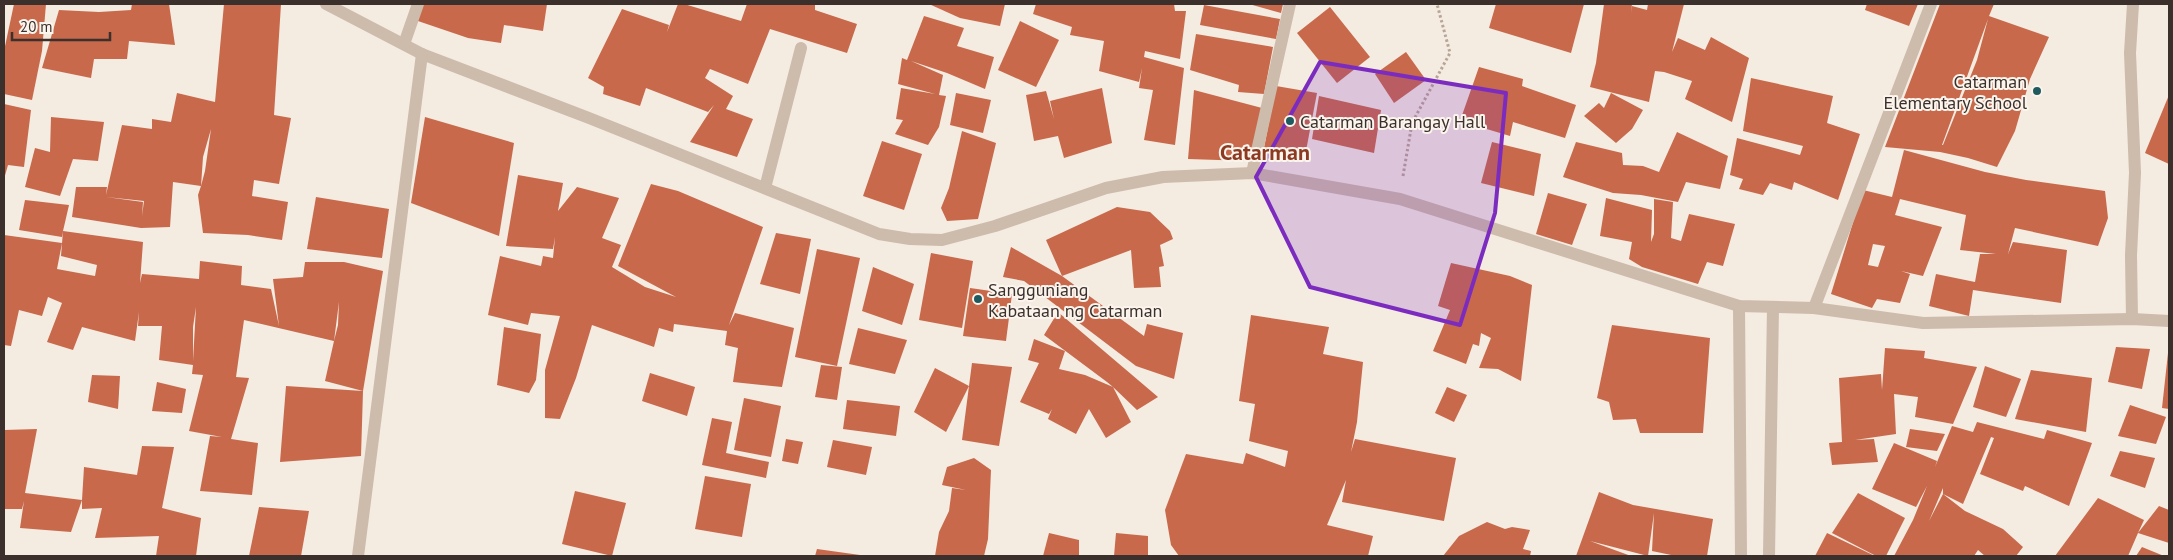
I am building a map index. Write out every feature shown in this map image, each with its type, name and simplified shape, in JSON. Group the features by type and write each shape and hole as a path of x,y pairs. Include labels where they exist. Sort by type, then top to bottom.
{"street":[{"path":"326,4 422,54 879,234 910,239 942,240 995,226 1106,188 1163,177 1252,173 1400,199 1739,306 1814,308 1923,324 2132,319 2169,321"},
{"path":"404,44 418,4"},
{"path":"1252,173 1290,4"},
{"path":"1814,308 1931,4"},
{"path":"2132,319 2130,255 2135,173 2130,53 2133,4"},
{"path":"766,188 801,48"},
{"path":"358,556 422,54"},
{"path":"1739,306 1741,556"},
{"path":"1769,556 1773,307"}],"path":[{"path":"1400,199 1412,123 1450,53 1437,4"}],"highlighted area":[{"path":"1320,62 1506,93 1495,213 1460,325 1310,287 1256,177"}],"building":[{"path":"14,4 46,4 42,51 32,100 4,94 4,51"},
{"path":"132,4 169,4 175,45 129,41 127,59 94,59 91,78 42,68 59,10 99,12 131,10"},
{"path":"224,4 281,4 274,115 291,118 279,184 254,180 252,196 288,202 282,240 248,235 203,233 198,195 201,186 173,182 170,227 141,228 72,217 76,187 107,187 106,195 122,125 152,129 152,119 171,122 177,93 215,102","holes":["211,129 201,186 203,157","106,197 144,201 142,216 143,202"]},
{"path":"421,4 547,4 543,31 504,25 501,43 468,38 415,20"},
{"path":"678,4 684,4 741,21 747,4 815,4 815,10 857,24 847,53 770,29 748,84 710,69 705,78 733,96 726,109 753,119 737,157 690,142 714,105 708,112 646,88 640,106 603,94 604,87 588,78 622,9 669,25 667,32"},
{"path":"929,4 1005,4 1000,26 960,18"},
{"path":"1036,4 1174,4 1175,11 1186,11 1180,59 1145,51 1144,57 1184,68 1175,145 1144,140 1153,90 1139,88 1142,68 1139,82 1099,71 1104,41 1070,35 1072,27 1033,14"},
{"path":"1249,4 1283,4 1281,13"},
{"path":"1496,4 1584,4 1571,53 1489,28"},
{"path":"1604,4 1632,4 1631,13 1632,6 1647,10 1648,4 1684,4 1672,52 1678,38 1705,50 1711,37 1749,58 1732,122 1685,99 1692,81 1664,72 1655,71 1649,102 1590,87 1596,63"},
{"path":"1867,4 1918,4 1909,26 1865,10"},
{"path":"1940,4 1994,4 1989,16 2049,37 2030,79 2015,131 1997,167 1940,152 1885,147","holes":["1988,19 1977,60 1943,145 1942,145"]},
{"path":"1204,5 1280,19 1276,39 1200,25"},
{"path":"1330,7 1370,57 1337,83 1297,33"},
{"path":"924,16 964,28 957,46 994,57 985,89 947,73 911,61 943,75 939,95 946,96 939,127 928,145 895,134 903,120 896,119 901,88 935,94 898,84 902,58 907,60"},
{"path":"1020,21 1059,40 1036,87 998,70"},
{"path":"1196,34 1273,47 1264,94 1238,92 1239,85 1190,70"},
{"path":"1406,52 1426,80 1394,103 1375,74"},
{"path":"1479,67 1523,79 1522,86 1576,105 1565,138 1513,122 1510,136 1460,121"},
{"path":"1751,78 1833,96 1827,123 1860,134 1838,200 1794,182 1792,190 1770,183 1763,195 1739,189 1743,179 1730,175 1737,138 1800,155 1803,146 1743,131"},
{"name":"Catarman Barangay Hall","path":"1276,86 1317,93 1305,156 1264,148"},
{"path":"1102,88 1112,143 1064,158 1058,136 1034,141 1026,95 1046,91 1054,119 1050,101"},
{"path":"1194,90 1262,108 1249,161 1188,159"},
{"path":"956,93 991,100 983,133 950,125"},
{"path":"1611,93 1643,110 1632,129 1616,143 1584,116 1599,103 1604,108"},
{"path":"2169,95 2169,164 2145,153"},
{"path":"1319,96 1381,110 1374,153 1312,139"},
{"path":"4,104 31,110 24,167 8,165 4,179"},
{"path":"51,117 104,122 98,161 73,159 60,196 25,187 35,148 50,152"},
{"path":"425,117 514,143 499,236 411,203"},
{"path":"962,131 996,143 978,219 947,221 941,208 949,188"},
{"path":"1677,132 1728,156 1720,189 1686,182 1678,202 1641,195 1613,193 1563,177 1576,142 1622,153 1623,165 1643,166 1659,172"},
{"path":"882,141 922,154 904,210 863,196"},
{"path":"1492,142 1541,154 1534,196 1481,183"},
{"path":"1904,150 1985,172 2105,191 2108,218 2098,246 2015,228 2008,254 2013,242 2067,250 2061,303 1973,290 1969,316 1929,306 1936,274 1975,282 1980,254 1996,254 1960,250 1966,215 1900,199 1895,215 1942,227 1923,276 1901,271 1910,274 1900,303 1877,299 1872,308 1831,294 1863,190 1892,197","holes":["1873,244 1885,246 1878,267 1868,265"]},
{"path":"518,175 563,183 558,211 577,187 619,198 602,238 621,245 612,267 645,287 676,297 618,266 651,184 678,191 763,227 729,325 735,313 794,328 782,387 733,382 738,348 725,345 727,331 674,324 673,332 659,328 654,347 592,325 576,378 560,419 545,418 545,370 560,316 531,313 528,325 488,315 500,256 541,266 543,256 553,258 555,237 553,249 506,246"},
{"path":"1548,193 1587,204 1572,245 1536,234"},
{"path":"316,197 389,209 382,258 307,249"},
{"path":"1606,198 1652,210 1651,242 1654,234 1654,199 1673,202 1671,238 1681,241 1689,214 1735,224 1723,266 1707,262 1698,284 1642,267 1629,259 1632,242 1600,236"},
{"path":"25,200 69,205 62,237 19,230"},
{"path":"1117,207 1150,212 1170,231 1173,239 1160,245 1164,266 1159,267 1161,287 1134,288 1131,250 1062,276 1046,240"},
{"path":"63,231 143,242 140,283 142,274 199,279 200,261 242,266 241,285 271,289 279,326 273,279 303,277 305,262 344,262 383,271 363,391 325,381 334,341 244,320 236,377 249,378 231,439 258,443 252,495 200,491 210,436 222,437 189,431 203,375 192,374 193,365 159,360 162,326 138,326 139,312 135,341 82,327 73,350 47,342 62,303 48,297 42,316 19,310 11,346 4,345 4,235 62,243 57,269 95,276 97,265 61,256","holes":["339,302 338,325 334,341","196,307 193,361 193,327"]},
{"path":"776,233 811,239 800,294 760,284"},
{"path":"1011,247 1062,276 1144,336 1147,324 1183,333 1174,379 1136,366 1024,281 1003,277"},
{"path":"817,249 860,258 837,366 795,357"},
{"path":"931,253 973,261 962,328 919,320"},
{"path":"1451,263 1510,276 1532,285 1521,381 1498,369 1479,368 1491,338 1481,333 1479,346 1473,344 1466,364 1433,351 1450,310 1438,306"},
{"path":"873,267 914,284 902,325 862,311"},
{"path":"970,288 1012,294 1006,341 963,336"},
{"path":"1058,312 1158,397 1137,410 1107,382 1044,335"},
{"path":"1251,315 1329,327 1323,354 1363,362 1357,422 1351,452 1355,439 1456,458 1444,521 1342,502 1346,480 1327,525 1373,536 1368,556 1179,556 1171,545 1165,510 1186,454 1243,464 1246,453 1285,467 1288,451 1249,441 1255,404 1239,401"},
{"path":"1612,325 1710,338 1703,433 1640,433 1636,419 1613,420 1609,402 1597,398"},
{"path":"504,327 541,334 536,380 529,393 497,385"},
{"path":"858,328 907,340 895,374 849,364"},
{"path":"1034,339 1065,351 1059,369 1085,375 1113,387 1131,422 1106,438 1089,409 1076,434 1048,419 1052,409 1049,414 1020,402 1039,363 1028,360"},
{"path":"2116,347 2150,349 2142,389 2108,382"},
{"path":"1885,348 1925,351 1924,358 1977,367 1953,424 1915,417 1918,397 1894,394 1896,434 1855,440 1874,439 1878,462 1832,465 1829,443 1842,442 1839,378 1881,374 1882,390"},
{"path":"2169,354 2169,409 2162,408"},
{"path":"972,363 1012,367 999,446 962,440"},
{"path":"821,365 842,367 837,400 815,397"},
{"path":"1985,366 2021,379 2006,417 1973,407"},
{"path":"935,368 969,386 946,432 914,412"},
{"path":"2031,370 2092,378 2086,432 2015,419"},
{"path":"650,373 695,387 687,416 642,401"},
{"path":"92,375 120,376 118,409 88,402"},
{"path":"157,382 186,389 182,413 152,411"},
{"path":"286,386 363,391 361,456 280,462"},
{"path":"1447,387 1467,395 1454,422 1435,413"},
{"path":"744,398 781,406 771,457 734,450"},
{"path":"847,400 900,406 896,436 843,429"},
{"path":"2130,405 2166,417 2156,444 2118,436"},
{"path":"712,418 732,422 726,453 769,462 766,478 702,465"},
{"path":"1977,422 2044,439 2047,430 2092,443 2069,506 2025,486 2023,491 1980,474 1994,438 1991,437 1963,504 1943,494 1965,511 2003,529 2023,547 2016,556 1985,556 1978,550 1974,556 1894,556 1913,520 1927,486 1916,507 1872,489 1894,443 1937,461 1935,467 1952,426 1973,432","holes":["1943,488 1943,494 1929,521"]},
{"path":"37,429 25,493 82,500 71,532 20,528 24,501 22,509 4,509 4,430"},
{"path":"1910,429 1945,434 1937,451 1906,447"},
{"path":"786,439 803,442 798,464 782,461"},
{"path":"833,440 872,447 866,475 827,467"},
{"path":"142,446 174,447 162,508 201,518 196,556 156,556 159,536 95,538 102,508 82,509 84,467 137,475"},
{"path":"2120,451 2155,458 2145,488 2110,476"},
{"path":"974,458 991,470 988,539 984,556 935,556 939,532 949,511 952,488 966,490 942,485 947,467"},
{"path":"705,476 751,484 742,537 695,529"},
{"path":"575,491 626,503 612,556 562,544"},
{"path":"1599,492 1633,505 1713,519 1707,556 1676,556 1652,551 1654,513 1648,556 1590,541 1631,556 1576,556"},
{"path":"1858,493 1905,518 1886,556 1876,556 1832,533"},
{"path":"2098,498 2144,520 2128,556 2055,556"},
{"path":"2159,506 2169,510 2169,543 2138,533"},
{"path":"259,507 309,511 301,556 249,556"},
{"path":"1487,522 1505,529 1512,527 1530,530 1523,549 1531,551 1530,556 1443,556 1459,536"},
{"path":"1049,533 1079,540 1079,556 1043,556"},
{"path":"1116,533 1148,536 1148,556 1114,556"},
{"path":"1827,533 1875,556 1815,556"},
{"path":"2142,547 2164,556 2136,556"},
{"path":"817,549 860,555 815,556"}],"place":[{"name":"Catarman Elementary School","path":"2037,91"},
{"name":"Catarman Barangay Hall","path":"1290,121"},
{"name":"Sangguniang Kabataan ng Catarman","path":"978,299"}],"district":[{"name":"Catarman","path":"1265,152"}]}
